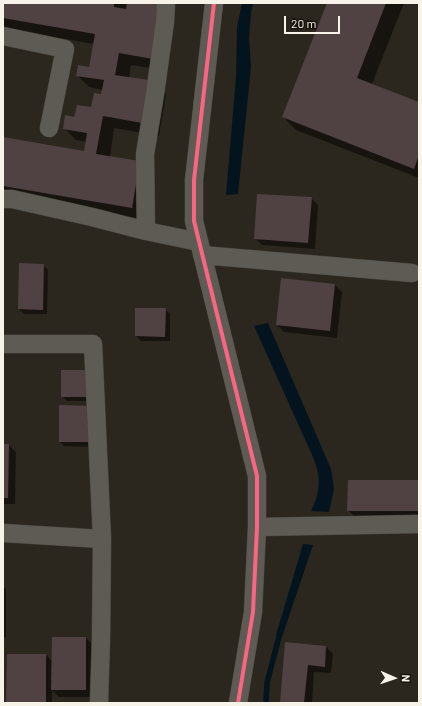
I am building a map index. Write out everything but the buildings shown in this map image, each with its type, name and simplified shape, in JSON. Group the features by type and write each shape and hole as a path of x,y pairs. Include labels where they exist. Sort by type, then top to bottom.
{"street":[{"path":"146,231 145,154 155,94 165,22 166,3"},
{"path":"214,3 194,180 194,221 257,476 257,527 253,612 238,703"},
{"path":"3,36 65,49 49,128"},
{"path":"3,199 12,199 92,216 146,231 201,249 412,273"},
{"path":"3,344 93,344 102,539 99,703"},
{"path":"257,527 419,524"},
{"path":"3,533 102,539"}],"water":[{"path":"242,3 253,3 249,37 251,67 238,194 226,195 236,77 237,27"},
{"path":"268,323 331,469 334,489 329,512 311,511 317,497 319,477 313,457 254,326"},
{"path":"303,544 313,545 282,637 276,635"}],"waterway":[{"path":"266,703 267,683 281,629"}],"transit line":[{"path":"214,3 194,180 194,221 257,476 257,527 253,612 238,703"}]}
